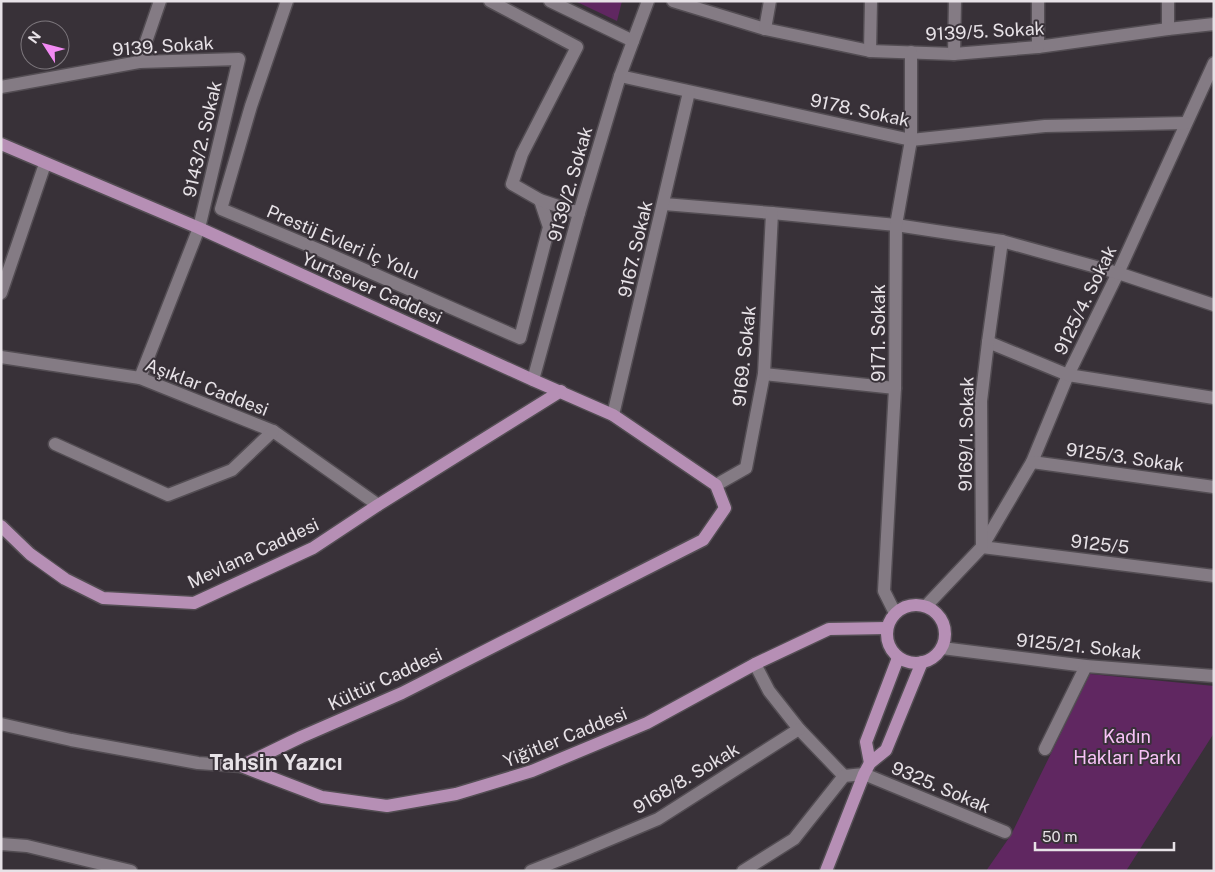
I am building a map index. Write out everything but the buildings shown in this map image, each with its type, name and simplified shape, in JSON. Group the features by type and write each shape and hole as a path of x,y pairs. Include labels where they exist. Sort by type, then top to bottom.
{"main road":[{"name":"Yurtsever Caddesi","path":"1,144 199,228 613,415 716,485"},
{"name":"Mevlana Caddesi","path":"1,526 30,554 65,579 103,598 194,603 313,548 378,505 561,391"},
{"name":"Kültür Caddesi","path":"241,766 402,692 703,540 725,508 716,485"},
{"path":"918,604 926,606 939,616 943,623 945,640 942,648 930,659 922,662 914,663 898,658 888,644 887,628 890,620 902,608 918,604"},
{"name":"Yiğitler Caddesi","path":"241,766 322,797 387,806 456,794 532,771 647,723 755,664 829,629 887,628"},
{"path":"826,871 867,768 866,742 898,658"},
{"path":"867,768 886,750 922,662"}],"street":[{"path":"140,62 160,1"},
{"name":"Prestij Evleri İç Yolu","path":"287,1 251,106 221,210 324,252 520,338 549,227 540,200"},
{"path":"490,1 577,47 522,154 512,184 540,200 579,214"},
{"path":"550,1 633,41"},
{"name":"9139/2. Sokak","path":"533,380 620,76 648,1"},
{"name":"9139/5. Sokak","path":"673,1 765,29 870,50 954,54 1038,47 1214,24"},
{"path":"765,29 770,1"},
{"path":"870,50 871,1"},
{"path":"954,54 955,1"},
{"path":"1038,1 1038,47"},
{"path":"1168,1 1168,29"},
{"name":"9171. Sokak","path":"895,613 884,591 895,388 896,225 911,140 912,52"},
{"name":"9139. Sokak","path":"1,87 140,62 239,59"},
{"name":"9143/2. Sokak","path":"140,378 199,228 239,59"},
{"name":"9125/4. Sokak","path":"982,547 1032,462 1068,375 1118,273 1214,63"},
{"name":"9178. Sokak","path":"620,76 911,140 1045,126 1186,123"},
{"name":"9167. Sokak","path":"613,415 690,92"},
{"path":"1,293 45,164"},
{"path":"664,204 772,212 896,225 1002,241 1118,273 1214,305"},
{"name":"9169. Sokak","path":"716,485 746,468 764,374 772,212"},
{"name":"9169/1. Sokak","path":"982,547 981,401 1002,241"},
{"path":"988,342 1068,375 1214,398"},
{"name":"Aşıklar Caddesi","path":"1,357 140,378 273,431 378,505"},
{"path":"764,374 895,388"},
{"path":"55,444 168,495 232,470 273,431"},
{"name":"9125/3. Sokak","path":"1032,462 1214,487"},
{"path":"926,606 982,547"},
{"name":"9125/5","path":"982,547 1214,576"},
{"name":"9125/21. Sokak","path":"942,648 1086,666 1214,676"},
{"path":"755,664 769,691 799,729 844,776"},
{"path":"1045,749 1086,666"},
{"name":"Kültür Caddesi","path":"1,724 71,740 198,763 241,766"},
{"name":"9168/8. Sokak","path":"530,871 658,819 799,729"},
{"path":"743,871 794,839 844,776 867,768"},
{"name":"9325. Sokak","path":"867,768 1005,832"},
{"path":"1,844 27,846 131,871"}],"green space":[{"path":"575,1 622,1 617,21"},
{"name":"Kadın Hakları Parkı","path":"1090,674 1214,686 1214,733 1126,871 986,871 1011,835"}],"district":[{"name":"Tahsin Yazıcı","path":"276,762"}]}
